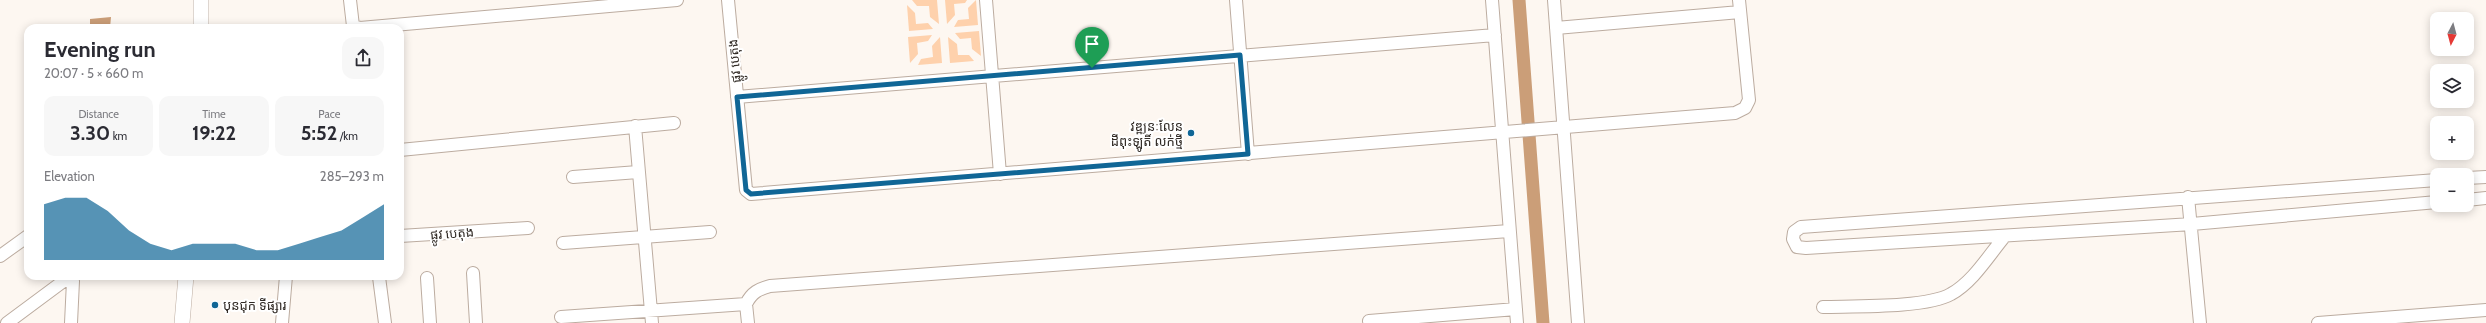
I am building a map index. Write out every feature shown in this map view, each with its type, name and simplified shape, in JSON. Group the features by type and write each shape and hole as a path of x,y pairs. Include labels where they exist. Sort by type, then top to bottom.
{"main road":[{"path":"201,24 202,0"},
{"path":"182,323 186,280"}],"street":[{"path":"350,0 353,24"},
{"path":"391,24 532,6 677,0"},
{"name":"ផ្លូវ បេតុង","path":"728,0 748,193 1000,174"},
{"path":"986,0 1000,174 1735,113 1745,108 1749,100 1739,6 1556,28"},
{"path":"1236,0 1248,154"},
{"path":"1492,0 1507,133 1510,231 1517,323"},
{"path":"1554,0 1559,128 1578,323"},
{"path":"737,97 1495,35"},
{"path":"404,150 674,123"},
{"path":"635,126 652,323"},
{"path":"573,177 638,172"},
{"path":"2474,178 2486,177"},
{"path":"2430,180 2188,197 1801,227 1794,232 1793,238 1797,247 1806,248 2192,224 2430,203"},
{"path":"2188,197 2192,224 2200,323"},
{"path":"2474,199 2486,198"},
{"name":"ផ្លូវ បេតុង","path":"404,236 528,228"},
{"path":"748,323 746,304 750,296 757,290 770,286 1510,231"},
{"path":"563,243 710,232"},
{"path":"1823,308 1932,302 1945,297 1970,280 2005,236"},
{"path":"0,256 24,239"},
{"path":"473,273 476,323"},
{"path":"427,278 430,323"},
{"path":"7,323 66,280"},
{"path":"71,323 73,281 72,280"},
{"path":"282,323 286,280"},
{"path":"379,280 385,323"},
{"path":"561,317 746,304"},
{"path":"1369,321 1516,309"},
{"path":"2318,323 2347,322 2486,310"}],"shaded area":[{"path":"912,0 937,0 939,24 930,17 929,6 917,6"},
{"path":"945,0 967,0 965,3 954,4 955,15 947,24"},
{"path":"976,0 978,25 954,27 958,20 969,19 968,8"},
{"path":"907,5 915,13 916,24 928,23 933,29 909,31"},
{"path":"111,17 110,24 90,24 90,19"},
{"path":"979,31 981,56 972,49 971,38 960,39 955,33"},
{"path":"932,35 928,41 917,43 918,54 910,63 908,37"},
{"path":"940,37 942,63 918,65 921,59 933,57 932,46"},
{"path":"948,37 957,44 958,55 969,55 974,61 950,63"}],"waterway":[{"path":"1519,0 1543,323"}],"place":[{"name":"វឌ្ឍនៈលែន ដីពុះឡូតិ៍ លក់ថ្មី","path":"1191,133"},
{"name":"បុនជុក ទីផ្សារ","path":"215,305"}],"route":[{"path":"1240,55 1248,154 751,194 746,190 737,97 1092,68 1240,55"}]}
